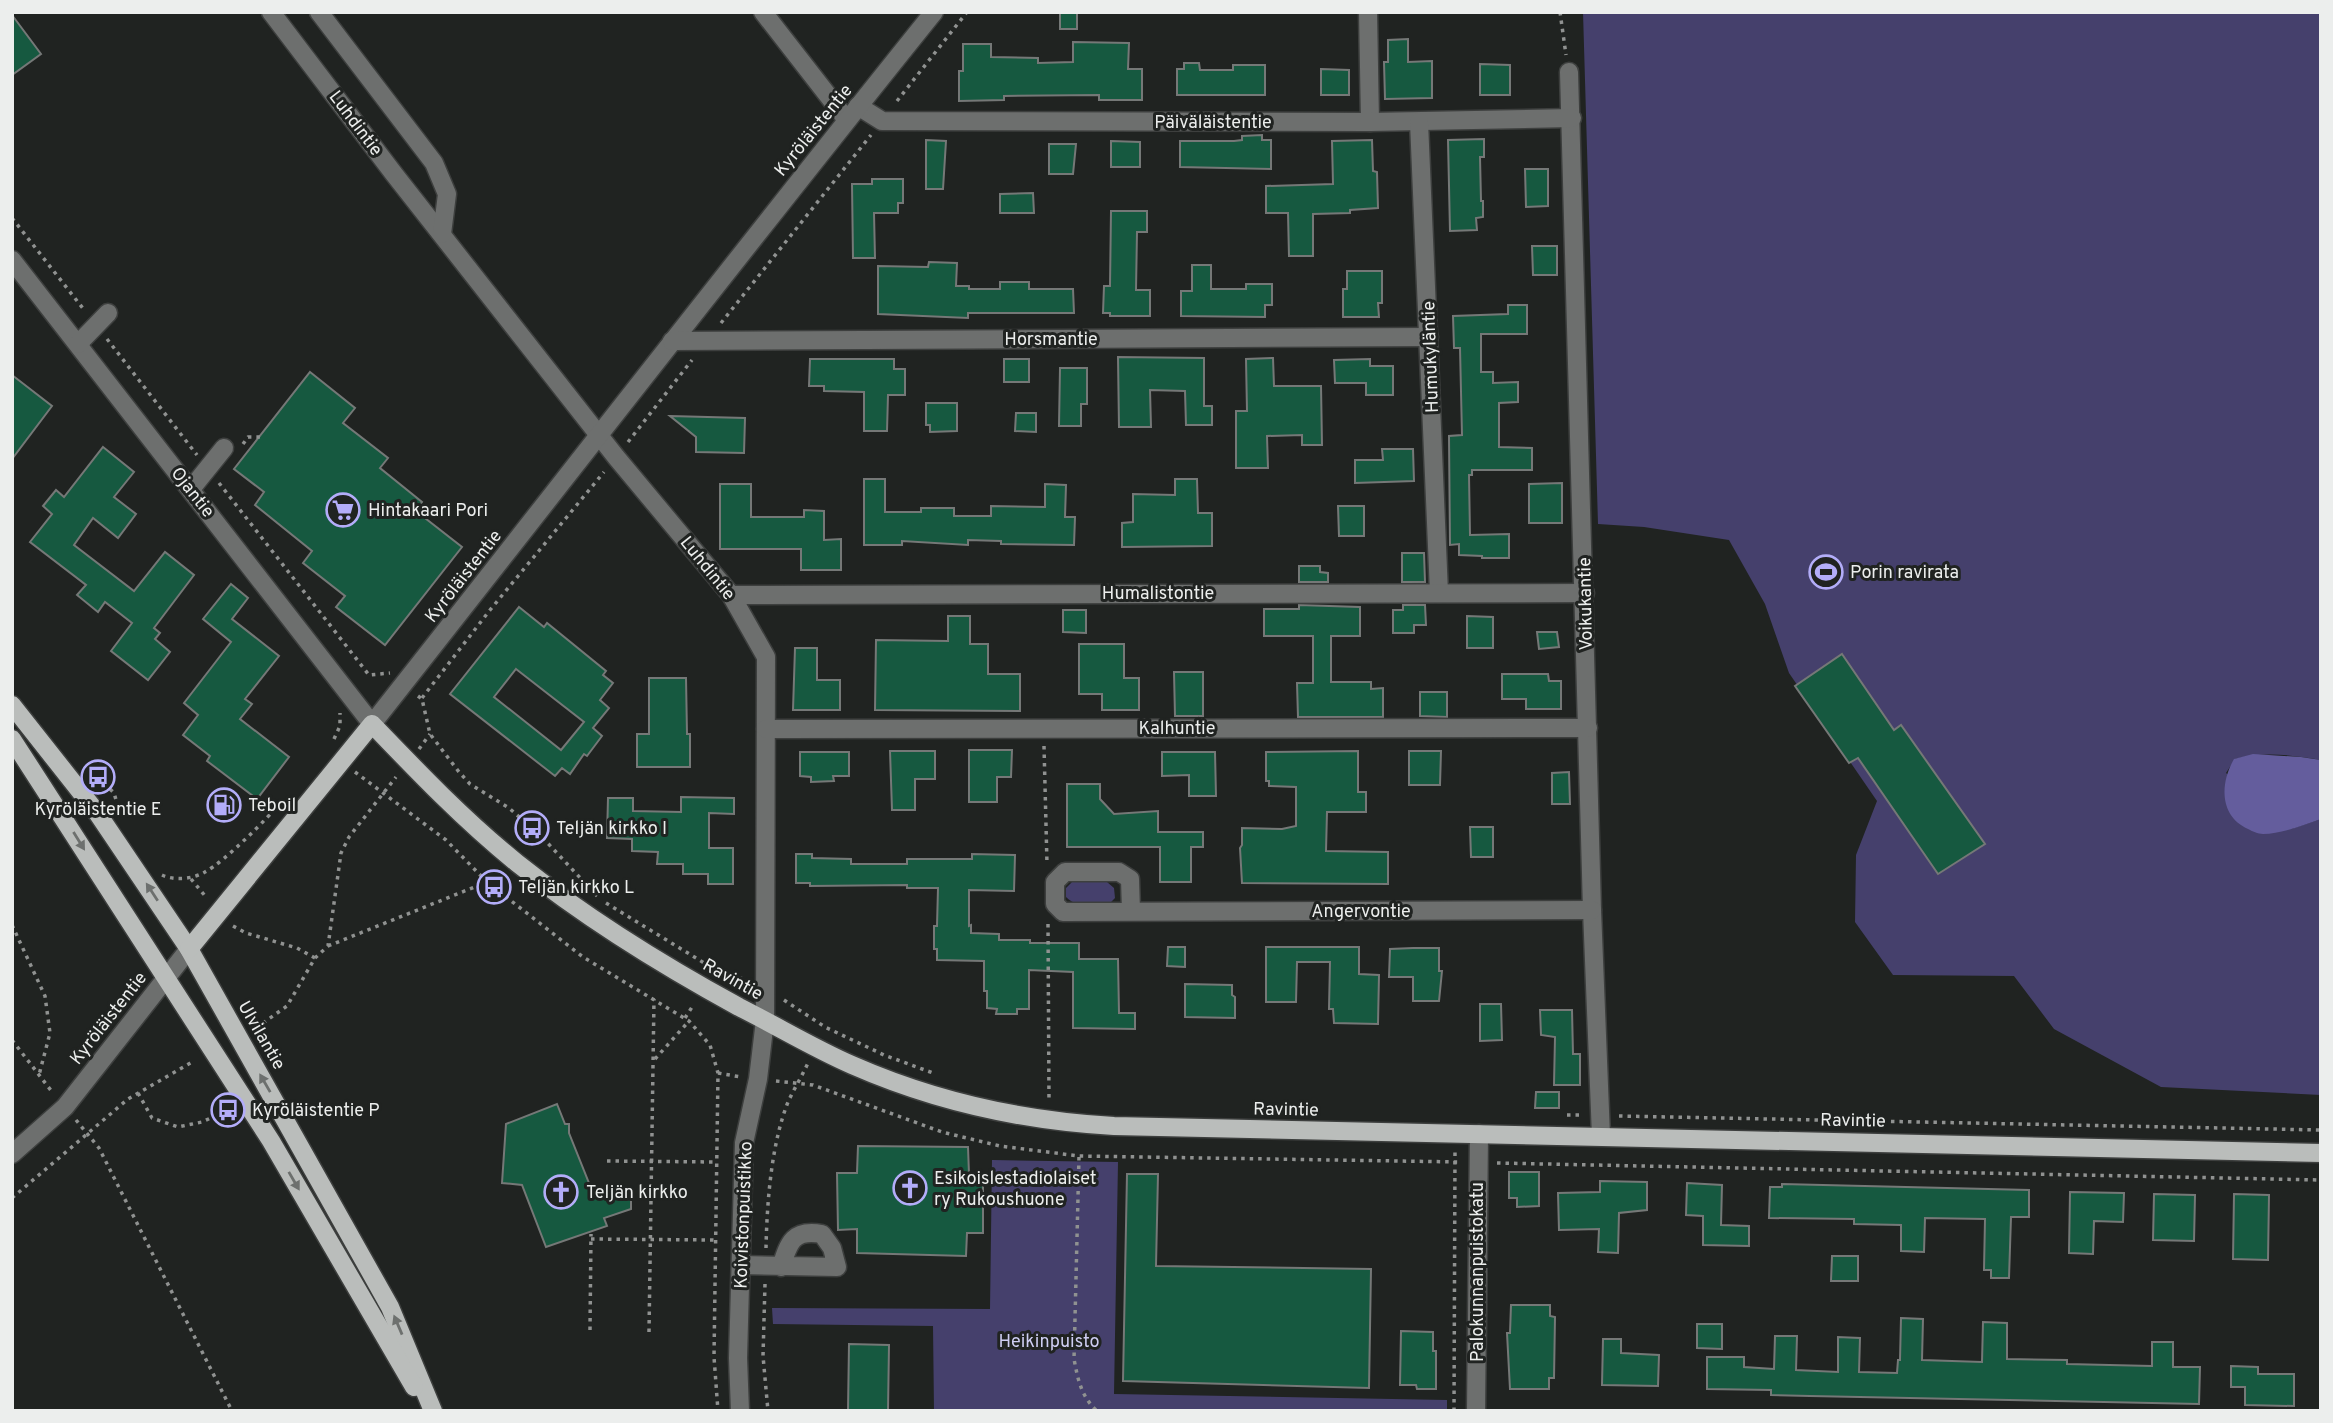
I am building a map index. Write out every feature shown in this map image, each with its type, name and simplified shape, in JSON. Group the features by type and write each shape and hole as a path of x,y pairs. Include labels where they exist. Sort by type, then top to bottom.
{"main road":[{"name":"Ulvilantie","path":"12,705 98,814 189,949 390,1307 433,1411"},
{"name":"Ravintie","path":"372,724 468,821 518,863 652,957 814,1048 854,1066 953,1100 1002,1112 1065,1122 1114,1126 2321,1153"},
{"name":"Kyröläistentie","path":"189,949 372,724"},
{"path":"12,739 271,1141 428,1411"}],"street":[{"name":"Luhdintie","path":"271,12 622,465 732,594 766,657 765,1020"},
{"path":"319,12 434,163 447,194 442,234"},
{"path":"763,12 853,113"},
{"name":"Kyröläistentie","path":"372,724 934,12"},
{"path":"1368,12 1370,122"},
{"name":"Voikukantie","path":"1569,72 1592,910 1601,1136"},
{"name":"Päiväläistentie","path":"853,113 882,121 1419,122 1572,118"},
{"name":"Humukyläntie","path":"1419,122 1439,593"},
{"name":"Ojantie","path":"12,260 372,724"},
{"path":"78,344 108,313"},
{"name":"Horsmantie","path":"672,341 1429,337"},
{"path":"191,489 224,448"},
{"name":"Humalistontie","path":"732,594 1585,593"},
{"name":"Kalhuntie","path":"766,729 1588,728"},
{"name":"Angervontie","path":"1130,911 1592,910"},
{"name":"Kyröläistentie","path":"12,1154 65,1107 189,949"},
{"name":"Koivistonpuistikko","path":"740,1411 738,1358 744,1143 758,1079 765,1020"},
{"name":"Palokunnanpuistokatu","path":"1476,1411 1479,1133"},
{"path":"741,1265 773,1266"}],"path":[{"path":"1560,12 1569,72"},
{"path":"422,699 430,734 470,784 509,808 541,836 599,898 714,969 764,987 825,1027 884,1055 942,1076"},
{"path":"334,740 340,726 340,710"},
{"path":"328,946 341,853 348,837 430,734"},
{"path":"98,777 114,793 122,819"},
{"path":"382,793 446,840 487,882 583,957 689,1021 710,1045 719,1073 714,1357 718,1411"},
{"path":"159,873 169,878 191,878 207,872 284,800"},
{"path":"191,878 218,912 235,928 278,941 315,958"},
{"path":"256,1028 287,1006 315,958 328,946 487,882"},
{"path":"12,925 46,996 50,1033 39,1075"},
{"path":"649,1332 654,999"},
{"path":"653,1060 689,1021"},
{"path":"768,1411 763,1356 773,1266 767,1220 778,1137 789,1101 825,1027"},
{"path":"12,1040 99,1147 232,1411"},
{"path":"12,1198 128,1099 194,1061"},
{"path":"138,1094 152,1118 178,1127 202,1122 228,1110"},
{"path":"1561,1115 2321,1130"},
{"path":"1454,1411 1455,1133"},
{"path":"1079,1156 1074,1359 1079,1385 1086,1401 1097,1411"},
{"path":"607,1161 717,1162"},
{"path":"590,1330 591,1236 650,1240 716,1240"}],"green space":[{"path":"1583,12 2321,12 2321,760 2288,755 2256,755 2235,759 2226,773 2291,829 2321,819 2321,1095 2161,1087 2054,1029 2014,976 1893,975 1855,922 1856,855 1877,801 1789,673 1765,604 1729,540 1644,527 1598,524"},
{"path":"1099,880 1114,888 1115,898 1110,903 1081,905 1066,897 1066,888 1072,882"},
{"name":"Heikinpuisto","path":"992,1160 1118,1162 1114,1394 1447,1400 1447,1411 934,1411 933,1326 773,1324 772,1308 990,1309"}],"shaded area":[{"path":"2253,754 2321,760 2321,819 2270,834 2253,831 2238,823 2227,807 2226,778 2234,759"}],"building":[{"path":"1060,12 1077,12 1077,29 1060,29"},
{"path":"12,15 41,54 12,75"},
{"path":"1408,39 1408,62 1432,61 1432,98 1385,99 1384,62 1388,62 1388,40"},
{"path":"1073,42 1129,43 1128,69 1142,69 1142,100 1099,100 1099,95 1004,96 1004,100 959,101 959,71 963,71 963,44 991,44 991,57 1038,58 1038,63 1073,62"},
{"path":"1184,63 1199,63 1200,70 1233,70 1233,65 1265,65 1265,95 1177,95 1177,69 1184,69"},
{"path":"1480,64 1510,65 1510,95 1480,95"},
{"path":"1321,69 1349,70 1349,95 1321,95"},
{"path":"1262,135 1262,140 1271,140 1271,169 1180,167 1180,141 1234,141 1242,140 1242,136"},
{"path":"1484,139 1484,157 1480,157 1483,217 1476,218 1477,230 1450,231 1448,140"},
{"path":"926,140 946,141 943,189 926,189"},
{"path":"1372,140 1373,171 1377,172 1378,208 1350,210 1350,213 1313,214 1313,256 1289,256 1288,213 1266,213 1266,186 1333,184 1332,141"},
{"path":"1111,141 1140,142 1140,167 1111,167"},
{"path":"1049,144 1076,144 1073,174 1049,174"},
{"path":"1525,169 1548,169 1548,206 1526,207"},
{"path":"872,179 903,179 903,203 898,203 898,213 874,213 875,258 853,258 852,184 872,184"},
{"path":"1033,193 1034,213 1000,213 1000,194"},
{"path":"1111,211 1147,211 1147,232 1137,232 1136,290 1150,290 1150,316 1110,316 1110,313 1103,313 1104,286 1110,286"},
{"path":"1532,246 1557,246 1557,275 1533,275"},
{"path":"929,262 957,263 956,286 969,286 969,289 1000,289 1000,282 1029,282 1029,289 1073,289 1074,313 968,313 968,318 878,314 878,266 928,267"},
{"path":"1192,265 1211,265 1211,289 1246,289 1246,284 1272,284 1272,305 1265,305 1265,317 1181,316 1181,291 1192,291"},
{"path":"1347,271 1382,271 1379,317 1343,317 1343,289 1347,289"},
{"path":"1508,305 1527,305 1527,334 1481,334 1481,372 1493,372 1493,383 1518,382 1518,402 1499,403 1499,447 1532,448 1532,470 1472,470 1472,475 1469,475 1470,535 1509,534 1509,558 1459,555 1459,544 1450,545 1449,436 1462,435 1460,348 1454,348 1453,316 1508,314"},
{"path":"1118,357 1204,358 1204,406 1212,406 1212,425 1186,425 1185,391 1150,390 1151,427 1119,427"},
{"path":"1273,358 1274,386 1321,386 1322,445 1302,445 1302,435 1267,436 1268,468 1236,468 1236,411 1247,411 1246,359"},
{"path":"810,359 894,359 894,369 905,369 905,395 888,395 887,431 864,431 864,392 824,391 824,386 809,386"},
{"path":"1004,359 1029,359 1029,382 1004,382"},
{"path":"1370,359 1370,366 1393,366 1393,395 1366,395 1366,383 1335,383 1334,360"},
{"path":"1060,368 1087,368 1087,404 1081,404 1081,426 1059,426"},
{"path":"310,372 355,408 343,423 388,458 380,468 422,502 416,511 462,547 385,645 336,607 345,596 303,563 312,551 255,505 264,492 234,469"},
{"path":"12,375 52,406 12,459"},
{"path":"926,403 957,403 957,431 930,432 930,425 926,425"},
{"path":"1016,413 1036,413 1036,432 1015,431"},
{"path":"670,416 745,418 744,453 696,452 696,437"},
{"path":"103,447 134,472 114,497 136,514 118,538 93,518 74,545 134,591 165,552 194,575 154,628 160,633 155,639 170,652 148,680 111,651 132,623 105,602 98,612 77,595 86,585 30,542 52,514 43,506 56,490 64,497"},
{"path":"1382,449 1413,449 1414,481 1355,483 1355,460 1383,460"},
{"path":"864,479 885,479 885,512 954,508 954,516 991,516 991,506 1045,507 1045,484 1066,485 1065,517 1075,517 1074,545 1001,544 1001,541 968,540 968,545 902,541 902,545 864,545"},
{"path":"1175,479 1197,479 1198,513 1212,513 1212,546 1122,547 1122,523 1133,522 1133,494 1175,495"},
{"path":"1562,483 1562,523 1529,523 1529,484"},
{"path":"720,484 751,484 751,517 804,517 804,510 824,511 824,540 841,539 841,570 801,570 801,549 720,549"},
{"path":"1338,506 1364,506 1364,536 1339,536"},
{"path":"1402,553 1424,553 1425,582 1402,582"},
{"path":"1299,566 1320,566 1320,572 1328,573 1328,582 1299,582"},
{"path":"231,584 248,598 232,619 279,656 245,699 252,704 240,719 289,757 257,799 207,761 210,756 183,735 198,715 184,703 231,642 203,619"},
{"path":"1299,605 1360,607 1360,636 1331,636 1331,682 1371,682 1371,689 1383,688 1383,717 1298,717 1297,683 1313,683 1313,636 1264,636 1264,609 1299,609"},
{"path":"1403,605 1425,605 1426,625 1414,625 1414,633 1393,633 1393,610 1403,610"},
{"path":"519,607 544,627 547,623 606,671 603,675 613,683 600,700 609,708 593,728 602,736 587,756 584,754 570,774 562,768 555,776 450,694","holes":["516,669 584,722 561,750 494,697"]},
{"path":"1063,610 1086,610 1086,633 1063,632"},
{"path":"948,616 970,616 970,644 988,644 988,674 1020,674 1020,711 875,710 876,640 948,641"},
{"path":"1467,616 1493,617 1493,648 1467,648"},
{"path":"1537,632 1557,632 1559,647 1539,649"},
{"path":"1079,644 1124,644 1124,678 1139,678 1139,710 1102,710 1102,694 1079,694"},
{"path":"795,648 817,648 817,680 840,680 840,710 793,710"},
{"path":"1842,654 1894,730 1901,725 1985,844 1938,874 1858,758 1849,763 1795,686"},
{"path":"1174,672 1203,672 1203,716 1175,716"},
{"path":"1502,674 1548,674 1549,681 1561,681 1561,709 1526,709 1526,699 1502,699"},
{"path":"649,678 686,678 690,767 637,767 637,734 649,734"},
{"path":"1420,692 1447,692 1447,717 1420,716"},
{"path":"969,750 1012,750 1011,777 997,777 997,802 969,802"},
{"path":"890,751 935,751 935,779 915,779 915,810 892,810"},
{"path":"1358,751 1358,792 1366,792 1366,812 1327,812 1326,851 1388,852 1388,884 1242,883 1242,828 1282,829 1296,826 1296,787 1269,786 1269,781 1266,781 1266,752"},
{"path":"1409,751 1441,751 1440,785 1409,785"},
{"path":"800,752 849,752 849,776 833,776 834,781 811,782 811,777 800,776"},
{"path":"1162,752 1215,752 1216,796 1189,796 1189,775 1162,776"},
{"path":"1569,772 1570,804 1552,804 1552,773"},
{"path":"1067,784 1100,784 1100,799 1114,814 1158,811 1158,832 1203,832 1203,847 1191,847 1191,882 1160,882 1160,847 1067,847"},
{"path":"681,797 734,798 734,814 709,813 709,848 733,848 733,884 708,884 708,874 683,874 683,864 657,864 658,852 632,851 632,839 607,838 608,798 633,798 633,811 681,812"},
{"path":"1470,827 1493,827 1493,857 1471,857"},
{"path":"796,854 812,854 812,858 851,859 851,864 907,864 907,859 972,859 972,854 1015,855 1014,891 969,890 971,933 999,934 999,940 1030,940 1030,943 1079,943 1079,959 1118,959 1119,1013 1135,1013 1135,1029 1073,1028 1073,972 1029,970 1029,1009 1017,1009 1017,1014 996,1014 997,1009 987,1008 984,961 937,960 934,926 937,926 938,888 907,888 907,885 810,886 810,883 796,883"},
{"path":"1168,947 1185,947 1185,967 1167,966"},
{"path":"1266,947 1359,947 1359,974 1379,975 1378,1024 1334,1023 1333,1009 1329,1009 1330,962 1297,962 1296,1002 1266,1002"},
{"path":"1439,948 1439,971 1442,971 1439,1001 1413,1001 1413,977 1389,977 1390,949"},
{"path":"1185,984 1232,985 1235,1018 1185,1017"},
{"path":"1480,1004 1501,1004 1502,1040 1480,1041"},
{"path":"1540,1010 1572,1010 1573,1054 1580,1054 1580,1085 1554,1085 1555,1037 1541,1035"},
{"path":"1536,1092 1559,1092 1559,1108 1535,1108"},
{"path":"557,1104 565,1124 569,1124 569,1133 593,1193 631,1193 631,1209 604,1218 607,1226 546,1247 522,1185 502,1183 506,1124"},
{"name":"Esikoislestadiolaiset ry Rukoushuone","path":"858,1146 968,1147 969,1174 983,1175 983,1233 967,1233 966,1256 857,1253 857,1229 838,1230 837,1173 857,1173"},
{"path":"1509,1172 1539,1172 1539,1206 1517,1207 1517,1198 1509,1198"},
{"path":"1127,1174 1158,1174 1156,1266 1371,1269 1369,1388 1123,1381"},
{"path":"1600,1181 1647,1182 1647,1210 1619,1213 1618,1253 1598,1252 1599,1229 1559,1230 1558,1193 1600,1192"},
{"path":"1687,1183 1722,1185 1721,1225 1749,1226 1749,1246 1703,1245 1703,1216 1686,1215"},
{"path":"1782,1184 2029,1190 2029,1217 2011,1217 2009,1278 1991,1278 1991,1270 1984,1270 1985,1219 1925,1218 1924,1252 1901,1251 1901,1225 1854,1224 1854,1219 1769,1218 1770,1187 1782,1187"},
{"path":"2070,1192 2124,1193 2123,1222 2094,1221 2093,1254 2069,1253"},
{"path":"2154,1194 2195,1195 2194,1241 2153,1240"},
{"path":"2234,1194 2269,1195 2268,1260 2233,1259"},
{"path":"1832,1256 1858,1256 1858,1281 1831,1281"},
{"path":"1511,1305 1550,1305 1550,1316 1555,1317 1554,1378 1549,1378 1549,1389 1510,1389 1507,1333 1510,1333"},
{"path":"1901,1318 1923,1319 1922,1360 1982,1362 1983,1322 2007,1323 2007,1359 2067,1360 2067,1364 2152,1366 2152,1342 2173,1342 2173,1367 2200,1367 2199,1404 1771,1395 1771,1390 1707,1389 1707,1357 1744,1357 1744,1367 1774,1369 1775,1336 1797,1336 1796,1370 1838,1372 1838,1337 1860,1338 1859,1372 1897,1373"},
{"path":"1697,1324 1722,1324 1722,1349 1697,1348"},
{"path":"1401,1331 1433,1332 1436,1389 1400,1385"},
{"path":"1603,1339 1621,1339 1621,1353 1659,1355 1658,1386 1602,1385"},
{"path":"849,1344 889,1345 888,1411 848,1411"},
{"path":"2231,1366 2258,1367 2258,1374 2294,1374 2294,1406 2245,1405 2245,1387 2231,1387"}],"place":[{"name":"Hintakaari Pori","path":"343,510"},
{"name":"Porin ravirata","path":"1826,572"},
{"name":"Kyröläistentie E","path":"98,777"},
{"name":"Teboil","path":"224,805"},
{"name":"Teljän kirkko I","path":"532,828"},
{"name":"Teljän kirkko L","path":"494,887"},
{"name":"Kyröläistentie P","path":"228,1110"},
{"name":"Esikoislestadiolaiset ry Rukoushuone","path":"910,1188"},
{"name":"Teljän kirkko","path":"561,1192"}]}
